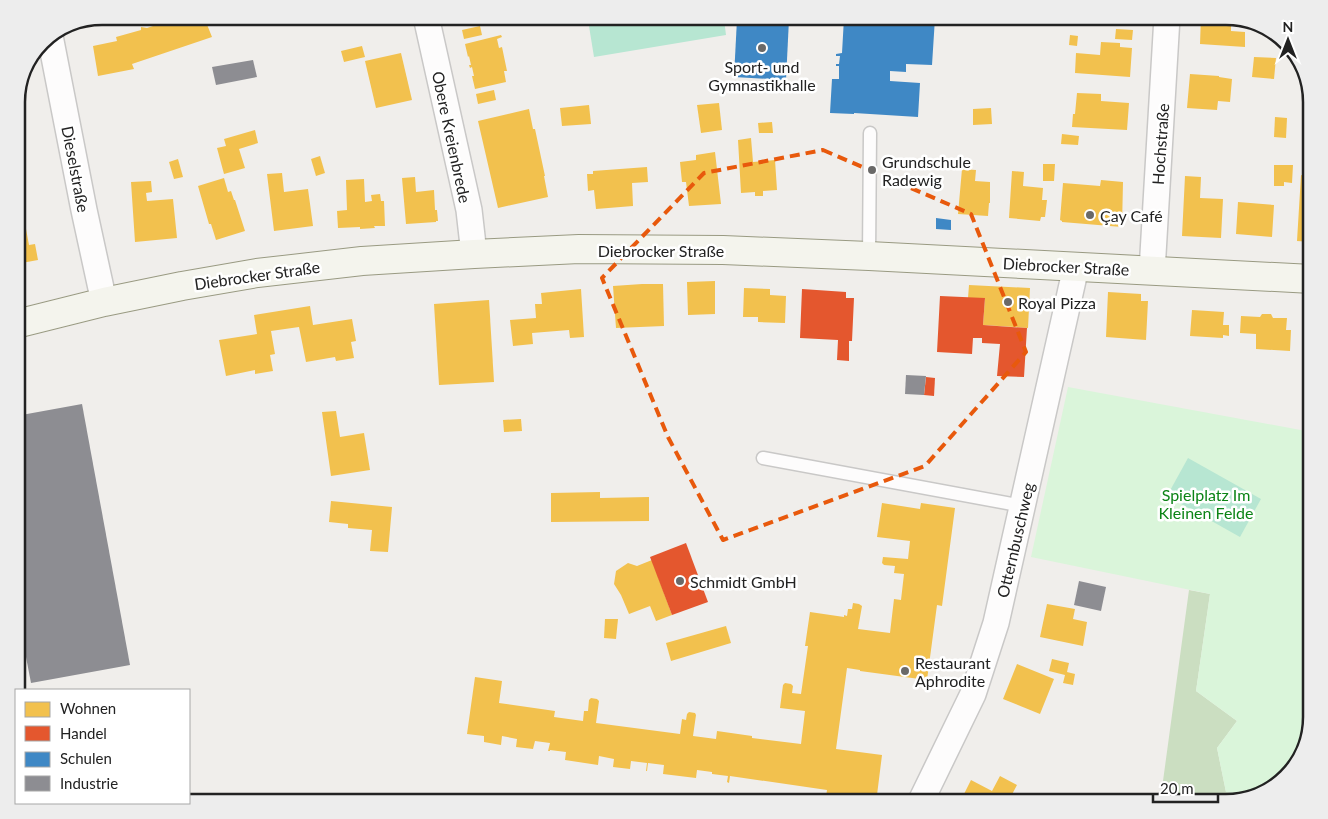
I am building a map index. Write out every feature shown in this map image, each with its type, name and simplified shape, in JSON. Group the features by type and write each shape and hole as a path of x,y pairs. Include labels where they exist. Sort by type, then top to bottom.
{"main road":[{"name":"Diebrocker Straße","path":"25,322 104,302 257,273 362,261 474,254 618,249 722,250 869,256 1303,279"}],"street":[{"name":"Obere Kreienbrede","path":"428,25 469,210 474,254"},
{"name":"Hochstraße","path":"1152,271 1167,25"},
{"name":"Dieselstraße","path":"51,44 104,302"},
{"name":"Otternbuschweg","path":"924,794 973,694 996,623 1076,267"}],"lane":[{"path":"869,256 870,133"},
{"path":"763,458 1023,506"}],"highlighted area":[{"path":"823,150 971,214 1026,352 925,466 723,540 668,437 602,278 704,173"}],"green space":[{"path":"589,25 725,25 726,35 594,57"},
{"name":"Spielplatz Im Kleinen Felde","path":"1068,387 1303,430 1303,717 1297,747 1287,764 1265,784 1246,791 1234,793 1226,792 1217,748 1237,721 1196,691 1210,594 1031,557"},
{"path":"1188,458 1261,499 1240,537 1167,496"},
{"path":"1189,590 1210,594 1196,691 1237,721 1217,748 1226,792 1234,793 1161,794"}],"building: Wohnen":[{"path":"207,25 212,37 132,64 134,69 98,76 93,46 117,41 116,37 141,30 141,27"},
{"path":"1201,25 1231,26 1231,31 1245,32 1245,47 1200,44"},
{"path":"480,26 482,35 464,39 462,30"},
{"path":"1116,29 1133,30 1132,40 1115,39"},
{"path":"501,35 502,37 497,39 499,48 502,47 507,71 504,71 506,82 475,89 472,67 470,68 469,65 471,65 465,44"},
{"path":"1070,35 1078,36 1077,46 1069,45"},
{"path":"1101,42 1120,43 1120,47 1132,48 1130,77 1075,73 1076,53 1100,55"},
{"path":"362,46 365,57 344,62 341,51"},
{"path":"401,53 412,100 376,108 365,61"},
{"path":"1254,57 1263,57 1263,65 1275,65 1274,79 1252,77"},
{"path":"1190,74 1232,79 1230,102 1218,101 1217,110 1187,108"},
{"path":"494,90 496,100 478,104 476,94"},
{"path":"1077,93 1101,94 1101,101 1129,103 1127,130 1072,127"},
{"path":"719,103 722,130 701,133 697,105"},
{"path":"589,105 591,124 562,126 560,108"},
{"path":"991,108 992,124 973,125 973,109"},
{"path":"529,109 533,129 535,129 548,197 498,208 478,121"},
{"path":"1275,117 1287,118 1286,138 1274,137"},
{"path":"772,122 773,133 759,133 758,123"},
{"path":"255,130 258,143 239,149 245,168 224,174 217,148 226,146 224,139"},
{"path":"1062,134 1079,136 1078,145 1061,144"},
{"path":"751,138 753,162 775,160 777,190 763,191 763,196 755,196 755,192 741,193 738,140"},
{"path":"715,152 721,204 689,206 686,182 682,182 680,162 696,160 696,155"},
{"path":"320,156 325,173 316,176 311,159"},
{"path":"178,159 183,177 174,179 169,162"},
{"path":"1043,164 1055,164 1054,181 1043,181"},
{"path":"1274,165 1293,165 1292,183 1284,182 1284,186 1274,186"},
{"path":"647,167 648,182 632,183 633,206 596,209 594,190 588,191 587,174 593,174 593,171"},
{"path":"962,169 976,170 975,181 990,182 988,216 958,214"},
{"path":"1012,171 1024,172 1023,186 1043,188 1042,200 1047,200 1045,217 1041,217 1040,221 1009,218"},
{"path":"282,173 284,192 308,189 313,226 274,231 267,174"},
{"path":"1301,175 1303,176 1303,241 1297,241"},
{"path":"1185,176 1201,177 1200,198 1223,199 1221,238 1182,236"},
{"path":"415,177 416,192 434,190 435,210 437,210 438,221 436,222 406,224 402,178"},
{"path":"224,178 228,192 231,191 235,200 245,231 216,240 211,224 209,224 198,186"},
{"path":"364,179 365,202 372,201 371,195 380,194 381,201 384,201 385,226 360,229 360,227 338,228 337,211 347,210 346,180"},
{"path":"1101,180 1123,182 1122,227 1062,222 1060,220 1063,183 1100,186"},
{"path":"151,181 152,192 146,193 147,201 173,199 177,238 135,242 131,182"},
{"path":"1238,202 1274,205 1272,237 1236,234"},
{"path":"25,224 29,245 35,244 38,260 25,262"},
{"path":"715,281 715,314 688,315 687,282"},
{"path":"663,284 664,326 616,328 613,286"},
{"path":"969,285 1030,288 1028,328 983,325 985,298 968,298"},
{"path":"744,288 770,289 770,295 786,296 785,323 758,322 758,317 743,317"},
{"path":"581,289 584,337 570,338 569,330 532,333 533,344 513,346 510,320 536,318 535,304 542,304 541,293"},
{"path":"1108,292 1141,294 1141,301 1148,301 1146,340 1106,337"},
{"path":"489,300 494,382 439,385 434,304"},
{"path":"310,306 313,325 352,319 356,341 351,342 354,358 336,361 335,357 306,362 299,327 271,331 275,354 270,355 273,371 255,374 255,370 226,376 219,340 257,334 254,315"},
{"path":"1192,310 1224,312 1223,325 1229,325 1229,336 1223,335 1223,338 1190,336"},
{"path":"1262,314 1271,314 1273,318 1287,318 1286,330 1291,330 1290,351 1256,349 1256,334 1240,333 1241,316 1260,317"},
{"path":"336,411 340,437 364,433 370,470 331,476 322,412"},
{"path":"521,419 522,431 504,432 503,420"},
{"path":"600,492 600,498 649,497 649,521 551,522 551,493"},
{"path":"331,501 392,507 388,552 370,551 372,530 348,528 348,524 329,522"},
{"path":"882,503 920,509 921,503 955,508 942,606 937,605 927,680 847,668 836,749 882,755 877,794 826,794 827,790 730,776 729,783 727,782 728,776 697,770 696,778 663,774 664,765 648,763 647,771 647,763 631,761 630,769 613,767 614,759 599,756 598,765 565,760 566,752 548,751 550,743 535,741 533,749 516,747 517,739 502,736 501,745 484,742 484,736 467,734 475,677 502,681 499,703 555,711 554,717 583,721 584,711 588,711 591,698 599,701 596,723 680,734 682,719 686,720 689,712 696,715 693,736 716,739 717,731 752,736 752,738 801,744 805,711 780,708 783,685 785,683 793,686 792,693 801,694 808,646 805,646 810,612 844,617 844,615 847,616 848,609 852,609 853,603 859,604 862,606 858,629 890,633 894,599 901,600 904,574 894,573 895,566 884,565 882,563 883,557 908,559 910,541 877,537"},
{"path":"652,560 672,615 656,621 650,606 629,614 614,584 616,571 628,563 637,566"},
{"path":"1047,604 1075,609 1073,619 1087,622 1083,646 1040,637"},
{"path":"605,619 618,619 616,639 604,638"},
{"path":"726,626 731,643 671,661 666,643"},
{"path":"1052,659 1069,663 1067,672 1075,674 1073,685 1063,683 1065,675 1049,671"},
{"path":"1017,664 1054,679 1040,714 1003,699"},
{"path":"1000,776 1017,785 1012,794 964,794 971,780 992,791"}],"building: Handel":[{"path":"802,289 846,292 846,298 854,298 852,341 849,341 849,361 837,360 838,340 800,338"},
{"path":"940,296 985,298 983,325 1027,328 1024,377 997,376 1000,344 982,343 982,338 973,338 972,354 937,352"},
{"path":"926,377 935,378 934,396 924,395"},
{"name":"Schmidt GmbH","path":"686,543 708,602 672,615 650,557"}],"building: Schulen":[{"name":"Sport- und Gymnastikhalle","path":"737,25 789,25 786,80 734,77"},
{"path":"844,25 935,25 932,65 906,64 906,72 890,71 890,81 920,83 918,117 830,113 832,79 839,79 839,66 836,66 836,64 839,64 840,56 836,56 836,54 842,53"},
{"path":"936,218 951,220 951,230 936,229"}],"building: Industrie":[{"path":"253,60 257,77 216,85 212,67"},
{"path":"906,375 926,376 924,395 905,394"},
{"path":"82,404 130,665 31,683 25,652 25,414"},
{"path":"1079,581 1106,587 1101,611 1074,605"}],"place":[{"name":"Sport- und Gymnastikhalle","path":"762,48"},
{"name":"Grundschule Radewig","path":"872,170"},
{"name":"Çay Café","path":"1090,215"},
{"name":"Royal Pizza","path":"1008,302"},
{"name":"Schmidt GmbH","path":"680,581"},
{"name":"Restaurant Aphrodite","path":"905,671"}]}
